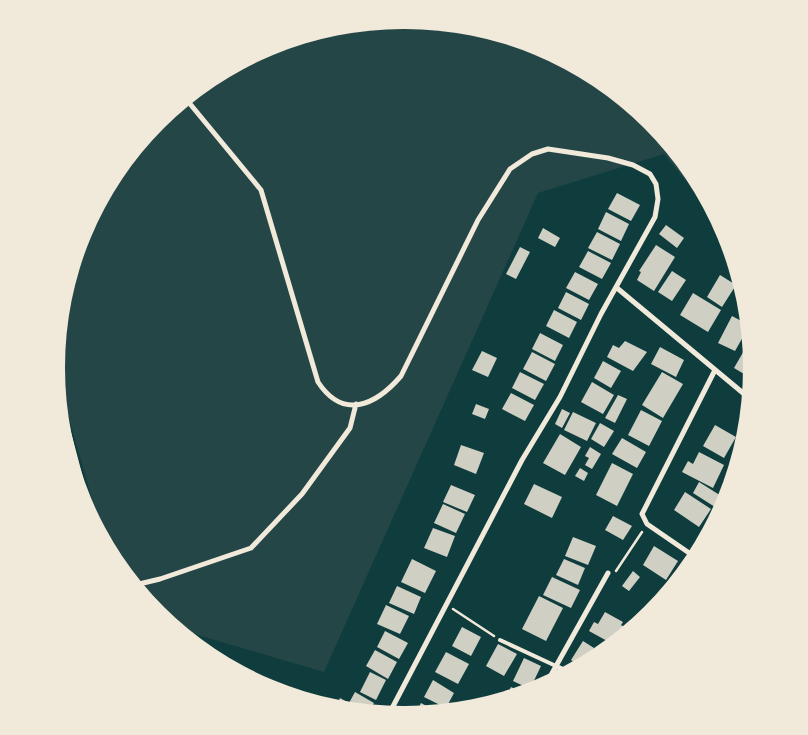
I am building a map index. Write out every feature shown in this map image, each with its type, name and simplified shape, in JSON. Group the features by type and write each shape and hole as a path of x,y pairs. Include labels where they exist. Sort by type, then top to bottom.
{"street":[{"path":"191,105 261,190 318,382 328,396 340,403 356,404 372,401 388,391 401,376 478,220 510,169 532,154 548,149 608,158 633,165 650,174 656,184 658,199 655,218 601,314 560,397 522,460 448,605 393,706"},
{"path":"617,288 742,393"},
{"path":"688,552 647,524 642,514 715,370"},
{"path":"142,583 178,574 251,548 307,487 350,428 356,404"},
{"path":"553,671 608,573"},
{"path":"556,666 560,668"}],"lane":[{"path":"500,640 556,666"}],"path":[{"path":"608,573 618,570 647,524"},
{"path":"448,605 500,640"}],"shaded area":[{"path":"382,29 426,29 492,40 554,64 573,74 610,99 644,128 659,144 689,184 664,154 538,193 324,672 196,635 164,607 122,556 100,517 92,499 70,422 65,368 68,323 72,301 83,259 100,218 111,198 122,179 149,144 181,113 235,74 274,55 316,40"}],"building":[{"path":"617,193 640,205 631,221 608,209"},
{"path":"606,212 629,224 621,241 598,229"},
{"path":"666,225 684,238 677,248 659,234"},
{"path":"543,228 560,238 555,247 538,238"},
{"path":"597,232 620,244 612,260 588,248"},
{"path":"656,245 675,257 654,291 637,280 641,272 639,271"},
{"path":"520,247 530,252 516,279 506,274"},
{"path":"588,251 611,263 602,279 579,267"},
{"path":"672,271 686,280 672,301 658,292"},
{"path":"575,272 598,284 589,300 566,288"},
{"path":"720,275 732,282 733,289 722,307 707,297"},
{"path":"566,292 589,304 581,320 558,308"},
{"path":"693,293 721,310 708,332 680,315"},
{"path":"554,310 577,322 569,338 546,326"},
{"path":"732,316 739,320 742,340 735,351 718,343"},
{"path":"540,333 563,345 555,361 532,349"},
{"path":"625,341 647,352 633,371 607,357 613,345 619,348"},
{"path":"660,347 684,360 676,377 651,364"},
{"path":"482,351 497,358 488,377 472,370"},
{"path":"532,352 555,364 546,381 523,369"},
{"path":"742,353 743,373 734,368"},
{"path":"603,361 621,371 611,388 594,378"},
{"path":"520,372 544,384 535,400 512,388"},
{"path":"662,372 683,384 663,418 642,405"},
{"path":"592,382 614,395 603,414 581,402"},
{"path":"511,393 534,405 525,421 502,409"},
{"path":"618,395 627,399 615,423 605,418"},
{"path":"476,404 489,409 485,419 472,414"},
{"path":"562,409 570,413 562,428 555,424"},
{"path":"641,410 662,421 649,446 628,435"},
{"path":"573,412 596,423 587,441 564,430"},
{"path":"600,423 614,431 604,447 591,439"},
{"path":"715,425 735,437 724,458 703,446"},
{"path":"560,434 581,447 565,475 543,463"},
{"path":"622,438 646,452 637,468 612,454"},
{"path":"461,445 484,453 476,474 454,465"},
{"path":"590,447 601,454 592,469 585,465 589,458 585,456"},
{"path":"699,452 724,465 713,488 682,472 688,461 693,464"},
{"path":"612,463 633,474 617,506 596,495"},
{"path":"580,468 588,473 584,481 575,476"},
{"path":"699,482 718,494 713,506 693,493"},
{"path":"534,484 562,497 552,518 524,504"},
{"path":"451,485 475,495 467,512 443,502"},
{"path":"685,492 711,509 699,527 674,510"},
{"path":"443,504 465,514 456,533 434,523"},
{"path":"613,516 632,526 623,540 605,530"},
{"path":"433,528 455,536 447,557 424,548"},
{"path":"573,537 596,546 588,565 565,556"},
{"path":"654,546 678,561 666,580 643,565"},
{"path":"412,559 436,571 425,593 401,582"},
{"path":"564,559 585,568 578,585 556,575"},
{"path":"633,571 640,577 629,591 622,586"},
{"path":"552,577 580,590 571,608 543,595"},
{"path":"397,586 421,597 414,614 389,603"},
{"path":"539,596 563,608 546,641 522,629"},
{"path":"386,605 409,616 400,634 377,624"},
{"path":"605,612 623,622 621,625 622,626 605,640 589,631 594,622 598,624"},
{"path":"462,627 481,637 471,656 452,646"},
{"path":"385,631 408,643 399,659 377,647"},
{"path":"583,641 594,648 573,661 571,660"},
{"path":"498,644 517,654 504,676 486,666"},
{"path":"375,650 397,662 388,679 366,666"},
{"path":"446,652 469,664 458,684 435,672"},
{"path":"524,658 541,666 534,680 521,685 513,681"},
{"path":"370,672 386,680 376,700 360,692"},
{"path":"433,680 454,693 449,703 439,704 424,697"},
{"path":"355,692 374,703 373,705 350,702"}]}
